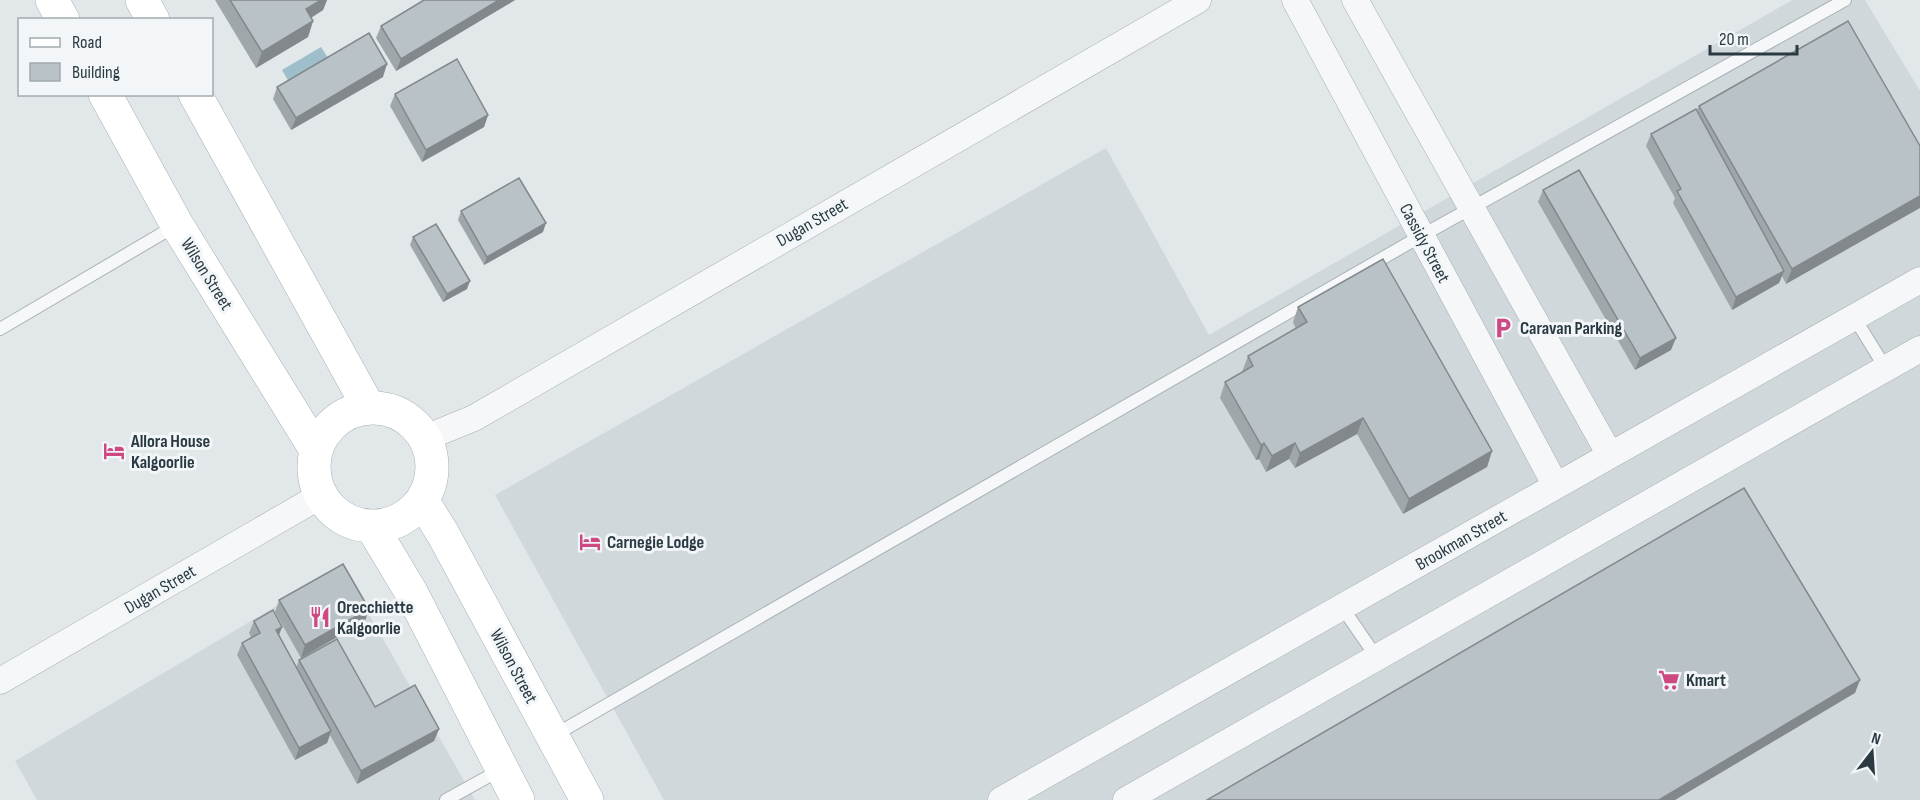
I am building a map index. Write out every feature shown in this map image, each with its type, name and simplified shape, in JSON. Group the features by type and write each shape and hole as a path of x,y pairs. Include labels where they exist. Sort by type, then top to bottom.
{"street":[{"path":"52,0 62,18"},
{"path":"142,0 152,18"},
{"name":"Dugan Street","path":"424,438 484,412 1197,0"},
{"name":"Cassidy Street","path":"1295,0 1556,486"},
{"path":"1355,0 1610,455"},
{"name":"Wilson Street","path":"106,96 177,225 316,450"},
{"path":"196,96 369,408"},
{"name":"Brookman Street","path":"1001,800 1920,280"},
{"path":"1126,800 1920,349"},
{"path":"369,408 390,410 404,416 416,426 430,452 432,467 430,482 415,510 388,525 372,527 356,524 330,509 320,496 313,466 322,436 332,423 359,409 369,408"},
{"name":"Dugan Street","path":"0,681 320,496"},
{"name":"Wilson Street","path":"422,500 443,534 587,800"},
{"path":"372,527 411,592 518,800"}],"lane":[{"path":"552,737 1421,236 1845,0"},
{"path":"0,329 177,225"},
{"path":"1854,317 1886,369"},
{"path":"1342,607 1377,658"},
{"path":"446,800 502,769"}],"shaded area":[{"path":"1792,0 1865,0 1920,91 1920,800 664,800 495,495 1106,148 1209,335"},
{"path":"342,567 475,800 37,800 15,761"}],"water":[{"path":"321,47 328,58 289,82 282,70"}],"building":[{"path":"230,0 321,0 306,9 313,21 262,52"},
{"path":"424,0 499,0 401,59 381,26"},
{"path":"1848,21 1920,146 1920,196 1792,269 1699,106"},
{"path":"369,33 387,64 296,118 277,87"},
{"path":"457,59 488,115 426,150 395,94"},
{"path":"1696,109 1784,271 1736,297 1677,191 1681,189 1651,134"},
{"path":"1579,170 1676,338 1640,358 1543,190"},
{"path":"519,178 546,223 487,257 461,211"},
{"path":"436,224 470,281 447,294 413,237"},
{"path":"1383,259 1492,451 1409,499 1363,418 1300,453 1295,443 1272,456 1264,443 1261,445 1225,382 1253,366 1248,356 1307,322 1298,307"},
{"path":"1744,488 1860,680 1659,800 1207,800"},
{"name":"Orecchiette Kalgoorlie","path":"343,564 369,609 305,645 279,600"},
{"path":"273,610 282,627 276,630 331,731 299,748 242,643 260,633 254,621"},
{"path":"337,639 375,707 415,685 439,729 361,771 299,660"}],"place":[{"name":"Caravan Parking","path":"1503,328"},
{"name":"Allora House Kalgoorlie","path":"114,451"},
{"name":"Carnegie Lodge","path":"590,542"},
{"name":"Orecchiette Kalgoorlie","path":"320,617"},
{"name":"Kmart","path":"1669,680"}]}
